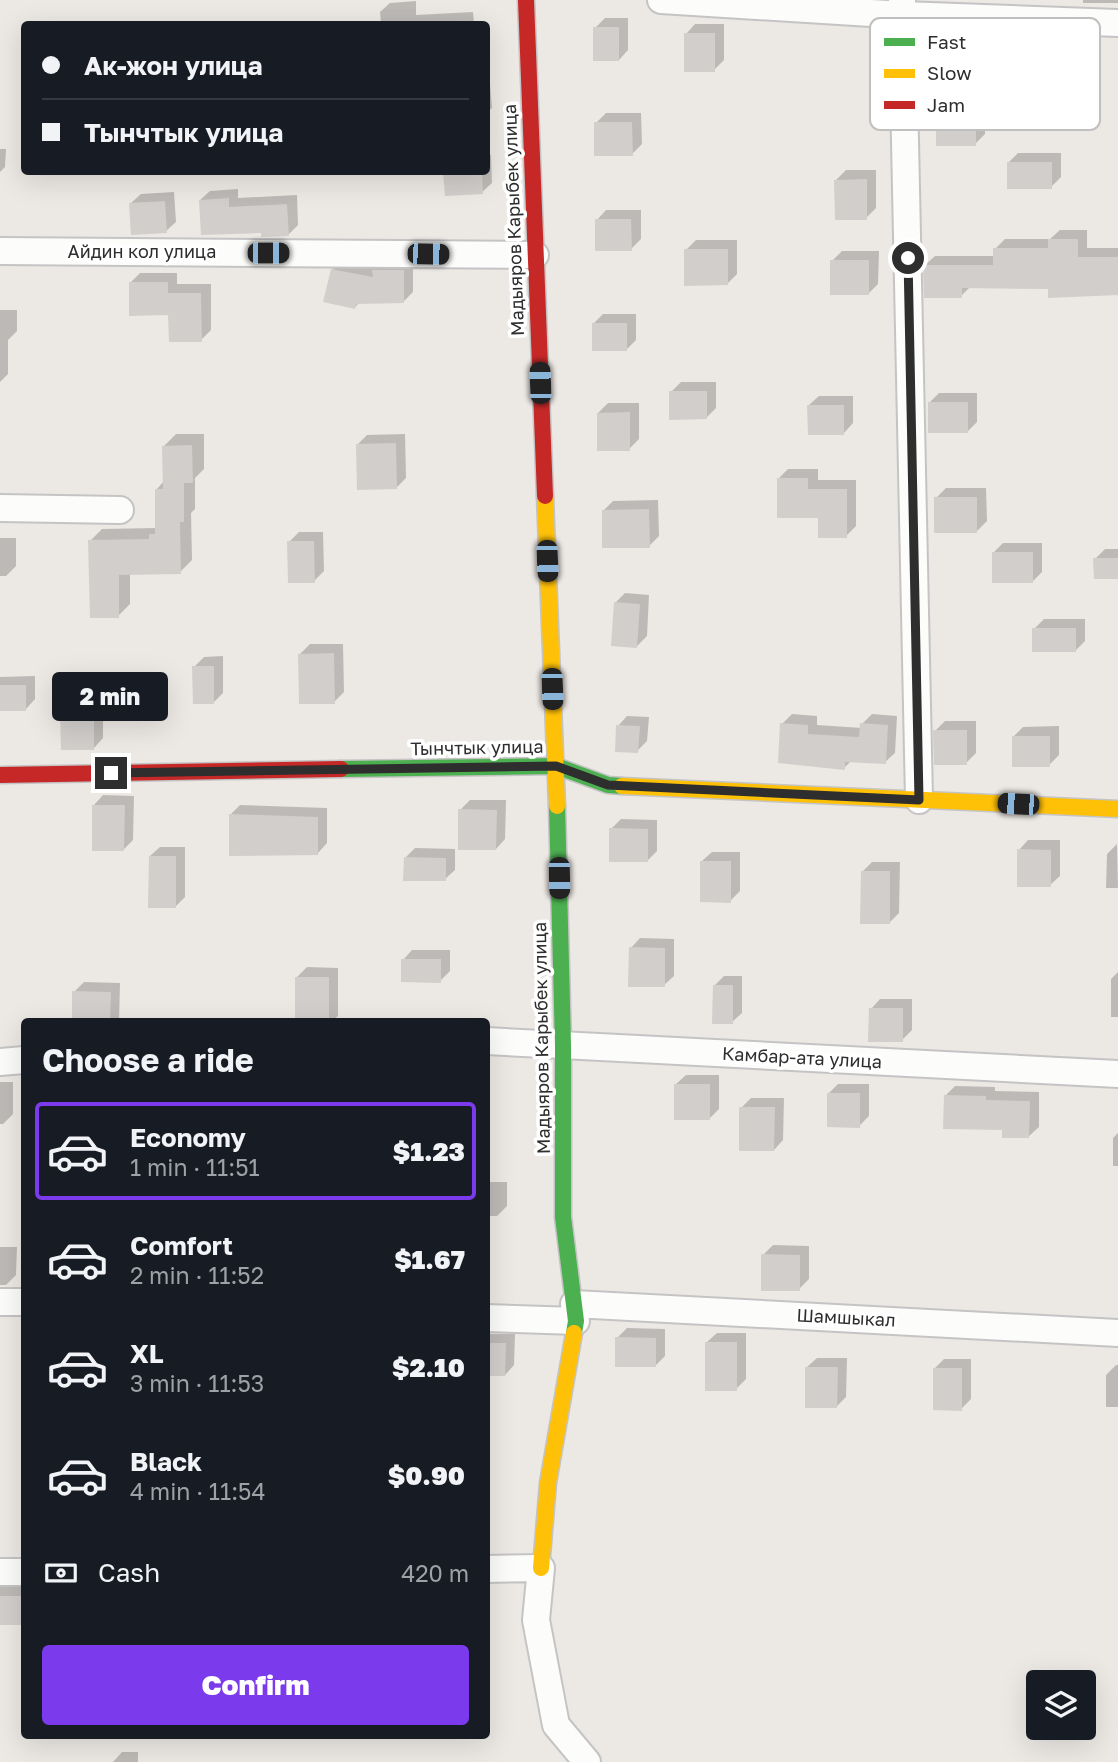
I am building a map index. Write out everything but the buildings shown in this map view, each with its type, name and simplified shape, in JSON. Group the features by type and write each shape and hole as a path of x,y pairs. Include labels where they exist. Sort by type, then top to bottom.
{"street":[{"name":"Мадыяров Карыбек улица","path":"526,0 556,766 563,1045 563,1217 575,1312 548,1483 541,1569"},
{"path":"661,0 902,8 1046,18"},
{"path":"1100,22 1118,23"},
{"path":"905,130 919,800"},
{"name":"Айдин кол улица","path":"0,251 535,255"},
{"path":"0,508 120,510"},
{"name":"Тынчтык улица","path":"0,775 556,766 608,785 1118,809"},
{"name":"Камбар-ата улица","path":"490,1041 1118,1074"},
{"path":"0,1062 21,1060"},
{"path":"0,1302 21,1303"},
{"name":"Шамшыкал","path":"490,1318 575,1312 1118,1333"},
{"path":"490,1569 541,1569 536,1620 556,1726 587,1762"},
{"path":"0,1572 21,1572"}],"traffic: fast":[{"path":"341,769 556,766 608,785 622,786"},
{"path":"557,806 563,1045 563,1217 576,1321 574,1333"}],"traffic: slow":[{"path":"545,496 557,806"},
{"path":"622,786 1118,809"},
{"path":"541,1568 548,1483 574,1333"}],"traffic: jam":[{"path":"526,0 545,496"},
{"path":"0,775 341,769"}],"route":[{"path":"111,773 556,766 608,785 919,800 908,258"}]}
